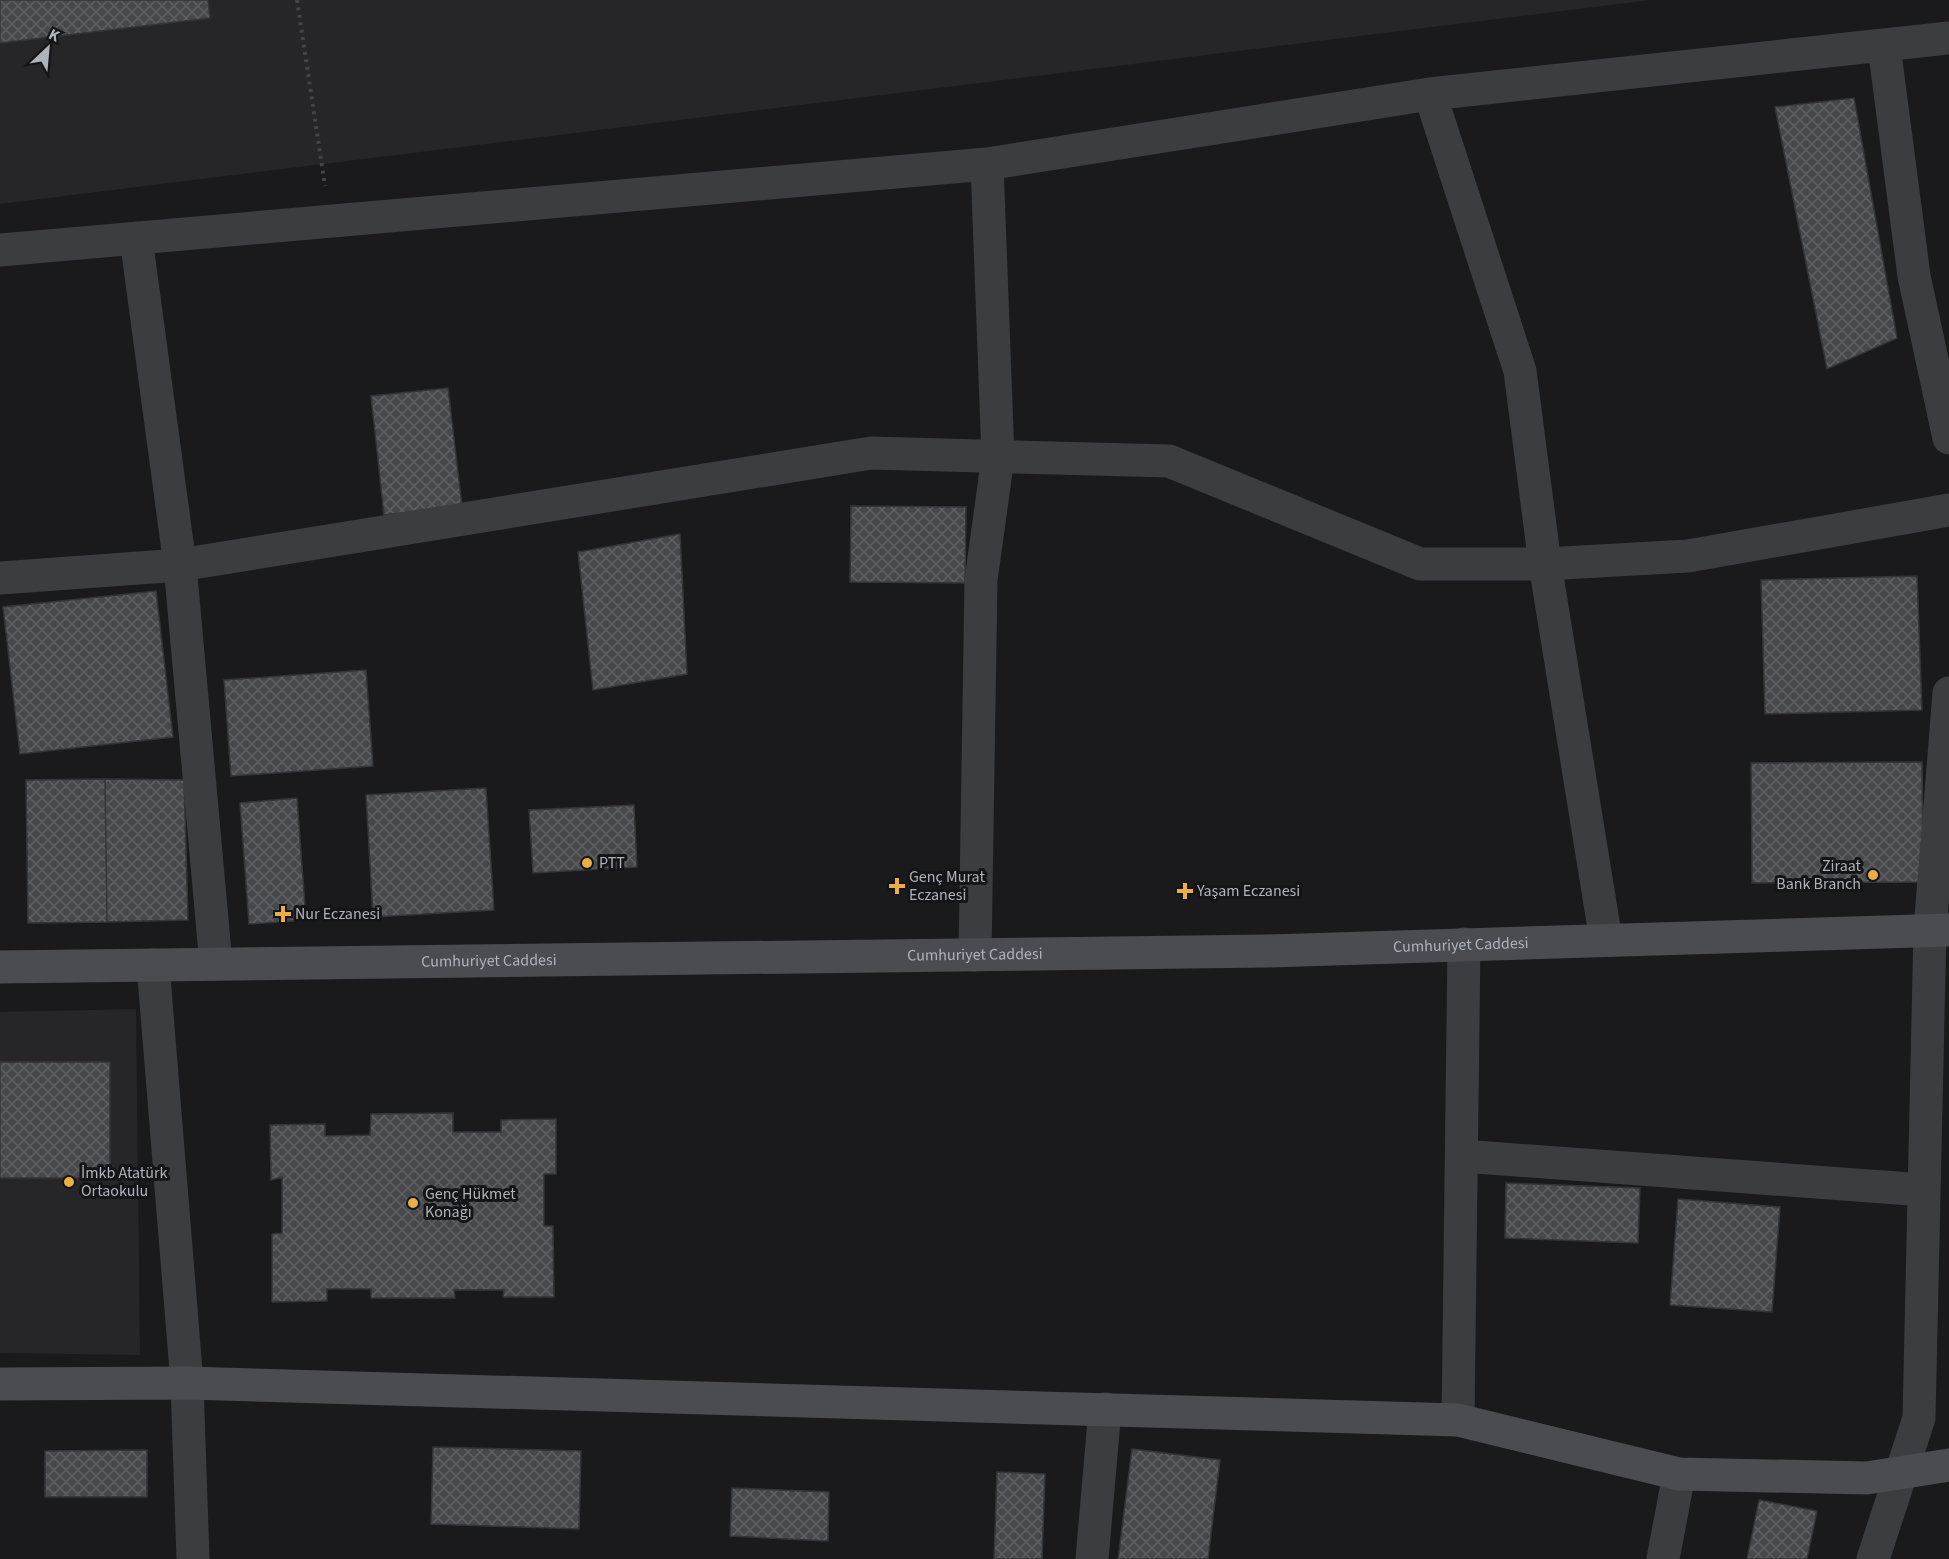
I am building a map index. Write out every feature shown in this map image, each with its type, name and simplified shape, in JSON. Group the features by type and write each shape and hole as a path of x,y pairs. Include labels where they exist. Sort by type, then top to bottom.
{"street":[{"path":"0,250 987,164 1430,94 1949,38"},
{"path":"1884,46 1914,276 1949,438"},
{"path":"1430,94 1520,370 1545,564 1606,940"},
{"path":"975,955 981,580 998,457 987,164"},
{"path":"136,238 180,565 216,964"},
{"path":"0,578 180,565 871,453 1169,461 1420,564 1545,564 1688,556 1949,510"},
{"path":"1873,1559 1919,1418 1924,1190 1939,930 1949,693"},
{"name":"Cumhuriyet Caddesi","path":"0,967 1267,951 1939,930"},
{"path":"1458,1420 1464,944"},
{"path":"153,965 187,1383 193,1559"},
{"path":"1462,1156 1924,1190"},
{"path":"0,1384 187,1383 1458,1420 1679,1474 1867,1478 1949,1465"},
{"path":"1092,1559 1104,1409"},
{"path":"1663,1559 1679,1474"}],"path":[{"path":"297,0 331,222"}],"shaded area":[{"path":"0,0 1651,0 0,204"},
{"name":"İmkb Atatürk Ortaokulu","path":"136,1009 140,1355 0,1353 0,1012"}],"building":[{"path":"0,0 208,0 210,18 0,43"},
{"path":"1854,98 1897,338 1827,369 1775,107"},
{"path":"448,388 462,506 384,515 371,396"},
{"path":"851,506 966,507 965,583 850,582"},
{"path":"680,534 687,674 593,690 578,552"},
{"path":"1917,576 1922,710 1765,714 1761,580"},
{"path":"156,591 173,737 20,754 3,607"},
{"path":"366,670 373,766 231,776 224,680"},
{"path":"1922,762 1923,882 1752,883 1751,763"},
{"path":"105,779 184,780 188,920 107,922"},
{"path":"105,779 107,922 28,923 26,780"},
{"path":"486,788 494,910 373,917 366,795"},
{"path":"297,798 306,920 249,924 240,803"},
{"path":"634,805 637,867 533,873 529,810"},
{"path":"0,1062 110,1062 110,1178 0,1178"},
{"name":"Genç Hükmet Konağı","path":"453,1113 453,1132 501,1132 501,1120 556,1119 556,1174 544,1174 544,1226 553,1226 554,1297 503,1297 504,1290 454,1290 455,1298 371,1298 371,1289 327,1289 327,1301 272,1302 272,1234 282,1233 282,1177 271,1180 270,1125 325,1124 325,1136 370,1135 371,1114"},
{"path":"1506,1183 1640,1188 1638,1243 1505,1238"},
{"path":"1678,1199 1780,1207 1772,1312 1670,1305"},
{"path":"433,1447 581,1451 579,1529 431,1524"},
{"path":"1132,1449 1220,1460 1208,1559 1118,1559"},
{"path":"147,1450 147,1497 45,1497 45,1451"},
{"path":"997,1472 1045,1474 1042,1559 994,1559"},
{"path":"732,1488 829,1492 828,1541 730,1536"},
{"path":"1759,1500 1817,1511 1807,1559 1747,1559"}],"place":[{"name":"PTT","path":"587,863"},
{"name":"Ziraat Bank Branch","path":"1873,875"},
{"name":"Genç Murat Eczanesi","path":"897,886"},
{"name":"Yaşam Eczanesi","path":"1185,891"},
{"name":"Nur Eczanesi","path":"283,914"},
{"name":"İmkb Atatürk Ortaokulu","path":"69,1182"},
{"name":"Genç Hükmet Konağı","path":"413,1203"}]}
